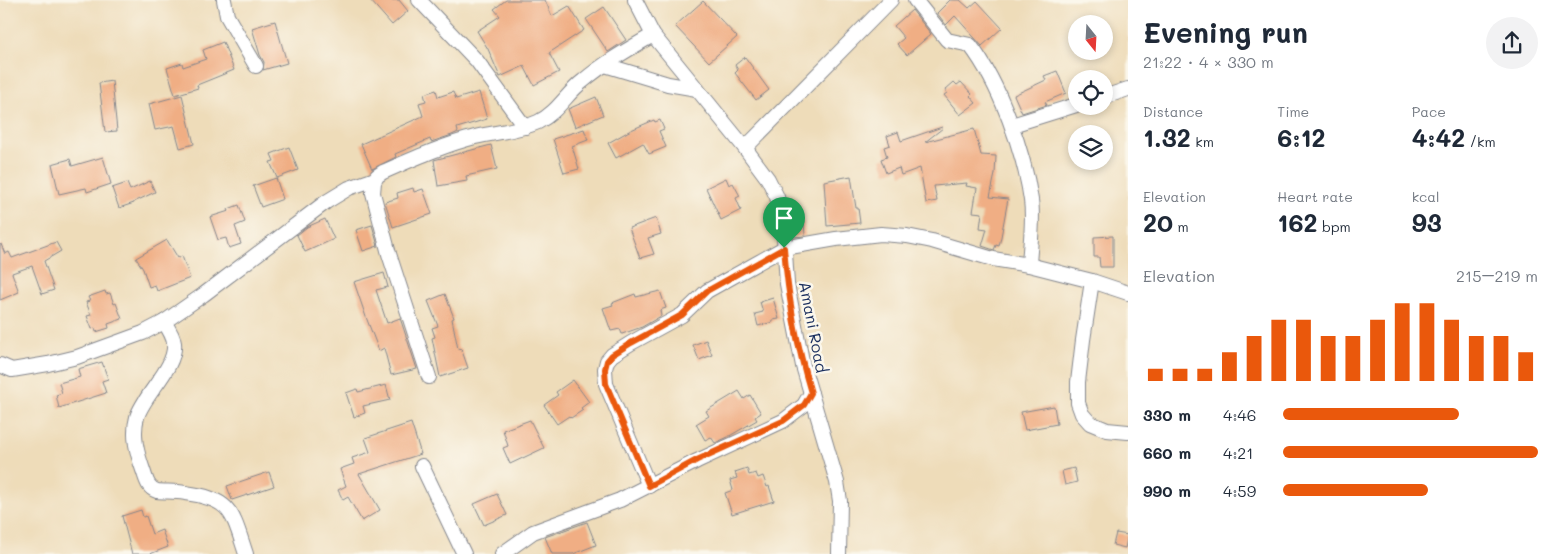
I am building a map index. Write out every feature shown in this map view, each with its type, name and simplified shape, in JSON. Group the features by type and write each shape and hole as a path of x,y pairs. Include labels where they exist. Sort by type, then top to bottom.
{"street":[{"path":"224,0 227,16 256,66"},
{"path":"419,0 477,61 525,127"},
{"name":"Amani Road","path":"635,0 653,35 745,148 768,179 777,197 783,220 787,284 802,366 837,482 840,501 839,554"},
{"path":"745,148 891,0"},
{"path":"915,0 947,40 970,45 975,50 1012,125 1031,201 1029,265"},
{"path":"0,365 8,369 18,369 77,357 143,333 164,322 203,295 326,202 349,188 375,179 383,172 450,145 476,137 525,127 547,116 581,82 653,35"},
{"path":"605,65 668,84 697,89"},
{"path":"1113,93 1128,89"},
{"path":"1012,125 1068,108"},
{"path":"375,179 373,193 389,254 430,377"},
{"path":"649,486 606,384 605,369 607,361 612,355 631,343 682,315 707,291 784,248 836,239 882,234 932,241 993,259 1029,265 1092,281 1128,293"},
{"path":"1092,281 1078,382 1078,403 1082,414 1090,423 1107,430 1128,432"},
{"path":"164,322 173,338 174,348 169,362 141,408 136,421 136,448 146,481 153,490 205,496 219,501 227,509 235,522 246,554"},
{"path":"502,554 534,532 599,509 649,486 697,460 783,421 804,405 811,393"},
{"path":"422,466 464,554"}],"building":[{"path":"370,0 399,0 408,11 392,25"},
{"path":"506,0 545,0 552,16 569,6 584,30 549,53 559,72 534,85 524,66 500,77 488,49 477,31 500,16 494,9"},
{"path":"950,0 960,0 969,8 977,1 1002,28 982,46 955,16 946,25 937,13"},
{"path":"703,1 737,37 709,62 675,26"},
{"path":"604,7 626,40 608,52 586,19"},
{"path":"912,10 931,34 907,55 897,44 904,38 894,26"},
{"path":"275,21 287,63 263,70 264,62 252,28"},
{"path":"223,42 234,70 197,85 198,88 175,95 167,68 182,63 183,67 206,59 203,50"},
{"path":"745,57 769,90 756,100 735,73 738,70 735,65"},
{"path":"1057,71 1066,93 1045,102 1047,105 1022,113 1014,95 1046,80 1044,76"},
{"path":"112,81 117,131 105,132 99,83"},
{"path":"954,82 957,85 961,82 972,94 970,96 976,103 960,115 944,95 947,93 945,90"},
{"path":"436,90 438,97 453,92 456,99 479,92 487,119 457,128 458,132 452,135 431,142 430,139 395,154 396,157 372,169 361,144 423,116 419,103 426,101 424,94"},
{"path":"182,95 194,144 180,148 174,126 155,130 149,104"},
{"path":"596,97 603,115 575,127 568,109"},
{"path":"654,120 655,122 660,120 664,129 659,131 666,147 649,154 643,143 616,158 608,143"},
{"path":"942,127 925,142 974,129 981,155 996,156 995,174 990,197 1008,199 999,246 996,245 994,250 982,246 987,229 980,228 982,213 973,212 977,188 966,186 967,183 934,186 937,201 926,203 920,168 901,175 899,168 886,173 881,159 887,157 884,147 890,145 887,136 898,132 901,141"},
{"path":"584,129 588,140 572,146 579,169 564,173 553,139"},
{"path":"491,145 497,169 466,176 467,181 438,186 434,160"},
{"path":"289,147 298,170 277,178 270,162 274,161 271,154"},
{"path":"103,157 111,184 87,192 86,188 59,194 52,164 70,159 72,166"},
{"path":"851,176 860,223 827,226 824,181"},
{"path":"276,178 283,199 261,207 253,186"},
{"path":"726,178 729,185 733,183 740,196 736,198 741,210 721,220 706,188"},
{"path":"150,181 155,192 134,203 119,208 112,188 127,183 130,190"},
{"path":"413,188 414,192 423,189 432,214 393,227 385,202 398,198 397,193"},
{"path":"239,205 245,222 235,226 241,244 229,248 226,238 218,240 210,217 229,211 228,209"},
{"path":"656,218 661,234 648,238 654,254 640,258 629,228"},
{"path":"325,219 334,239 305,252 297,235 307,227"},
{"path":"792,222 804,222 805,236 793,237"},
{"path":"372,225 378,246 363,251 356,230"},
{"path":"1113,236 1113,267 1100,267 1099,257 1094,257 1094,237"},
{"path":"167,240 178,258 182,256 190,278 157,291 155,285 149,287 143,269 136,258"},
{"path":"56,242 61,251 44,261 54,290 42,294 32,266 12,273 19,292 0,300 0,245 5,254 9,252 12,258"},
{"path":"384,273 388,287 376,290 387,323 400,318 417,369 391,375 384,348 379,351 354,282"},
{"path":"105,291 106,294 110,293 122,319 108,324 109,328 96,332 95,328 92,329 87,316 91,315 86,302 90,301 88,297"},
{"path":"660,291 666,308 660,310 661,316 642,327 622,334 620,329 611,331 603,308 635,294 636,297"},
{"path":"445,294 454,318 452,319 458,349 461,348 468,368 440,377 432,338 435,337 432,328 438,326 428,301"},
{"path":"773,298 779,319 758,326 755,314 763,312 760,302"},
{"path":"706,340 712,355 699,360 693,345"},
{"path":"102,362 108,379 102,381 106,393 59,408 56,395 62,393 59,383 80,377 78,369"},
{"path":"573,380 589,402 581,408 583,410 557,424 544,405 558,395 556,392"},
{"path":"386,385 390,400 363,406 365,413 354,417 346,393 357,389 358,392"},
{"path":"739,391 744,399 750,395 761,413 755,417 757,420 715,443 711,437 705,440 696,424 709,416 706,411"},
{"path":"1054,406 1057,424 1025,430 1021,412"},
{"path":"530,420 544,448 510,464 503,448 508,446 503,430"},
{"path":"411,423 421,454 359,474 380,510 362,521 348,497 343,500 338,490 346,486 340,469 354,464 352,458 370,452 365,438"},
{"path":"747,468 749,475 756,473 758,478 763,476 774,501 732,514 725,493 733,490 730,480 737,478 735,472"},
{"path":"1074,468 1077,482 1065,485 1062,471"},
{"path":"269,472 274,486 232,500 227,486"},
{"path":"497,494 507,515 484,525 474,504"},
{"path":"141,510 143,517 146,516 152,534 162,530 168,547 150,554 132,554 122,516"},
{"path":"587,522 596,545 573,554 552,554 545,537"},
{"path":"1116,533 1128,535 1125,548 1113,545"}],"route":[{"path":"784,248 787,284 802,366 811,393 804,405 783,421 697,460 649,486 606,384 605,369 607,361 612,355 631,343 675,320 690,309 707,291 784,248"}]}
